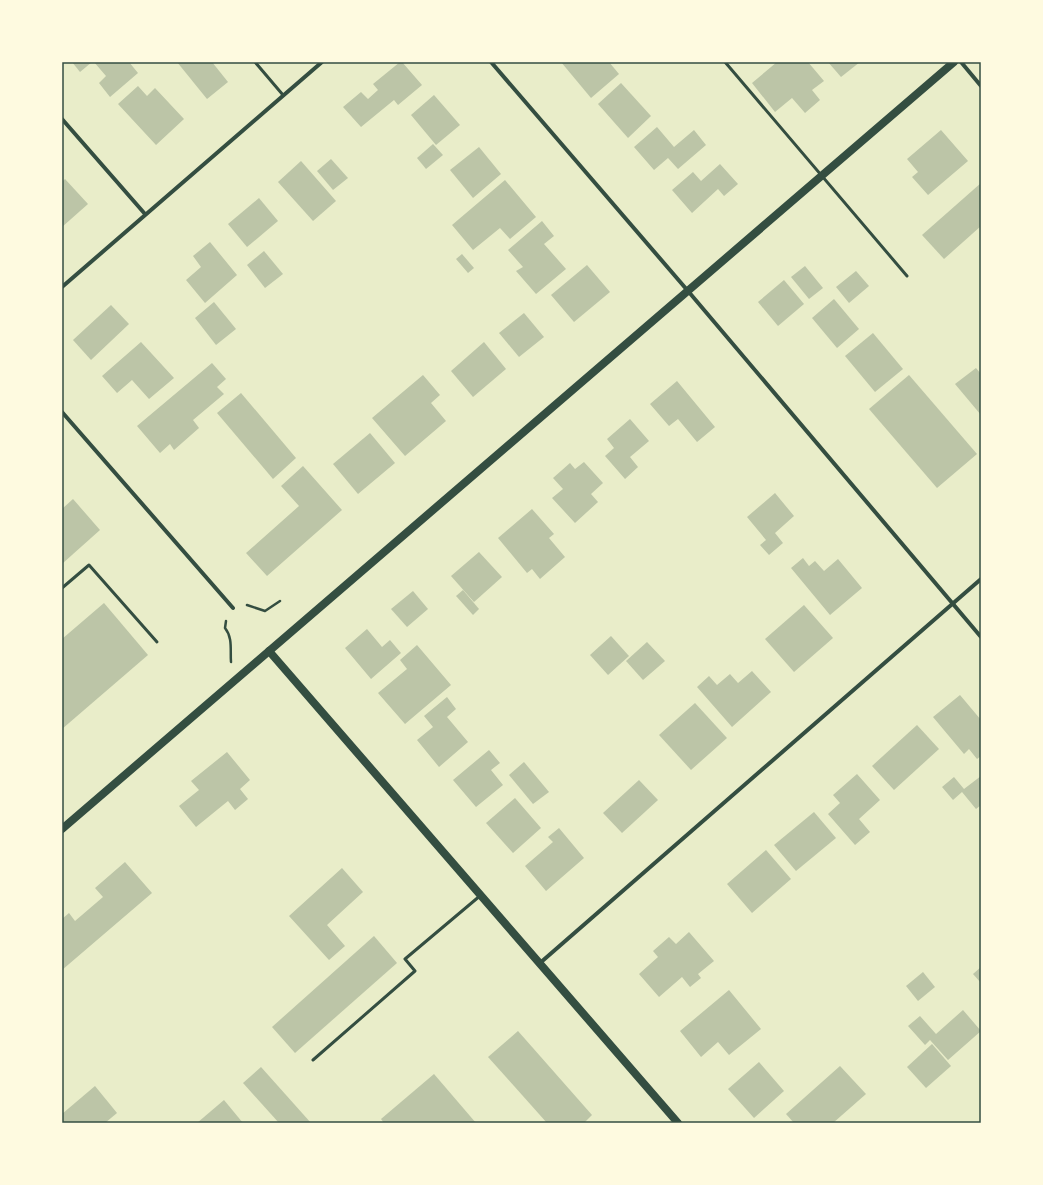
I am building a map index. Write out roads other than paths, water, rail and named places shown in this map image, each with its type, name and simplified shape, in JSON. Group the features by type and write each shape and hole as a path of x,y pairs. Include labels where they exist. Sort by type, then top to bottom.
{"main road":[{"path":"62,829 954,62"},
{"path":"269,651 678,1123"}],"street":[{"path":"62,287 322,62"},
{"path":"491,62 688,291 981,637"},
{"path":"961,62 981,86"},
{"path":"62,119 145,214"},
{"path":"62,412 234,608"},
{"path":"540,963 981,579"}],"lane":[{"path":"255,62 284,95"},
{"path":"725,62 907,276"},
{"path":"62,588 89,565 157,642"},
{"path":"313,1060 415,971 406,960 481,895"}]}
